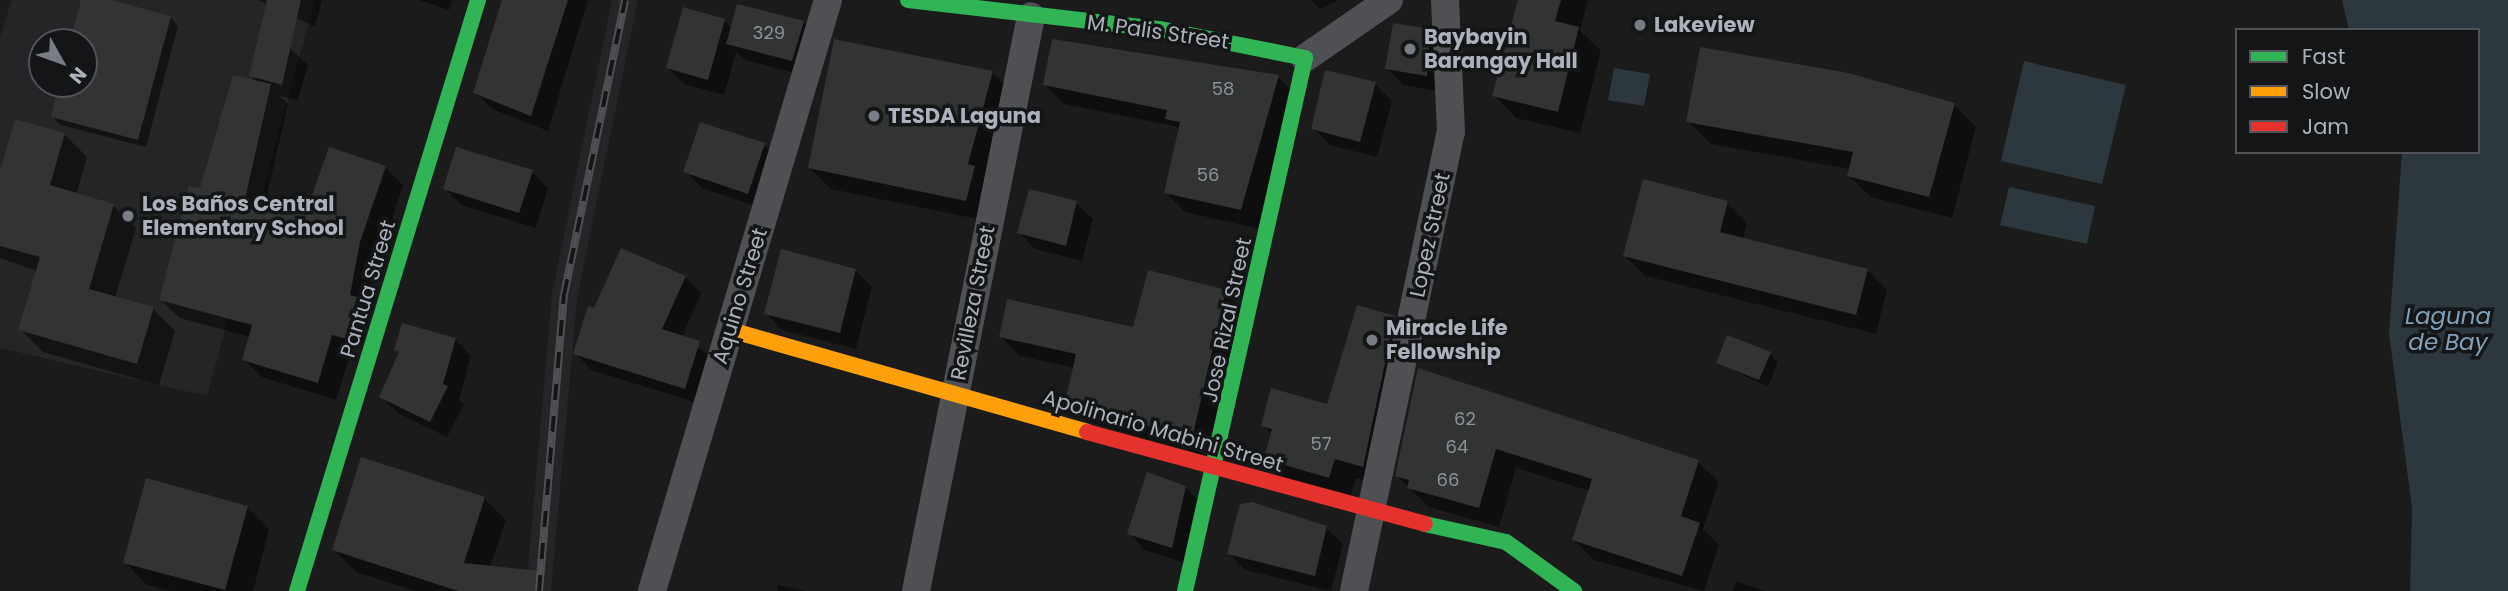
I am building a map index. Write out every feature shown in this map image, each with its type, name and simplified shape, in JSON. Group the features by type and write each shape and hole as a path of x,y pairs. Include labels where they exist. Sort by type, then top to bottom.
{"street":[{"name":"Pantua Street","path":"297,591 478,0"},
{"name":"Aquino Street","path":"652,591 828,0"},
{"name":"M. Palis Street","path":"908,0 1160,29 1305,58"},
{"path":"1305,58 1389,0"},
{"name":"Lopez Street","path":"1354,591 1451,132 1445,0"},
{"name":"Revilleza Street","path":"916,591 1031,16"},
{"name":"Jose Rizal Street","path":"1185,591 1216,468 1305,58"},
{"name":"Apolinario Mabini Street","path":"730,330 1372,513 1506,542 1574,591"}],"shaded area":[{"name":"Los Baños Central Elementary School","path":"12,0 315,0 207,396 0,348 0,37"},
{"path":"612,0 638,0 577,298 551,591 526,591 552,294"}],"water":[{"name":"Laguna de Bay","path":"2342,0 2508,0 2508,591 2410,591 2412,508 2389,333 2402,154 2480,154 2480,28 2349,28"},
{"path":"2024,61 2126,85 2102,184 2001,161"},
{"path":"1614,68 1650,74 1644,106 1608,100"},
{"path":"2009,187 2095,206 2087,244 2000,225"}],"building":[{"path":"81,0 111,0 171,16 138,140 51,117 56,98 98,98 98,28 74,28"},
{"path":"267,0 301,0 282,85 249,76"},
{"path":"502,0 568,0 531,116 473,93"},
{"path":"1518,0 1561,0 1555,21 1579,27 1558,112 1492,96"},
{"path":"737,4 804,21 792,61 726,44"},
{"path":"683,7 725,19 708,80 666,68"},
{"name":"Baybayin Barangay Hall","path":"1393,23 1430,29 1427,76 1385,69"},
{"name":"TESDA Laguna","path":"834,39 993,71 968,164 975,166 966,201 808,168"},
{"path":"1052,39 1279,75 1241,210 1164,193 1180,122 1165,119 1167,110 1043,85"},
{"path":"1700,47 1848,73 1955,103 1929,197 1847,176 1853,152 1686,122"},
{"path":"1325,70 1376,82 1360,142 1311,129"},
{"path":"233,75 271,84 245,199 307,210 329,147 386,166 360,242 350,295 357,297 353,310 360,312 351,340 332,335 318,383 242,360 252,325 159,300 189,186 200,188"},
{"path":"15,119 65,133 50,185 114,204 89,289 154,307 137,364 18,330 40,257 0,246 0,171"},
{"path":"700,122 765,143 748,194 683,172"},
{"path":"456,147 533,170 519,213 443,189"},
{"path":"1643,179 1728,201 1720,232 1868,269 1856,315 1623,256"},
{"path":"1029,189 1077,201 1066,246 1017,233"},
{"path":"621,248 686,276 662,329 700,341 685,389 573,354 588,306 594,308"},
{"path":"781,249 856,269 840,333 764,314"},
{"path":"1148,270 1226,290 1192,439 1065,403 1076,354 999,337 1007,299 1133,327"},
{"path":"1357,305 1395,316 1363,467 1335,459 1329,478 1264,459 1272,429 1261,426 1271,388 1327,404"},
{"path":"402,323 456,338 443,384 448,386 430,422 379,397 399,352 394,350"},
{"path":"1727,335 1771,352 1759,380 1716,363"},
{"path":"1418,368 1699,460 1681,516 1700,523 1682,576 1572,540 1592,479 1496,449 1479,508 1407,488 1409,480 1395,476"},
{"path":"361,457 485,497 464,563 540,571 539,591 458,591 332,550"},
{"path":"1147,472 1186,486 1172,548 1127,534"},
{"path":"146,478 248,506 225,590 123,563"},
{"path":"1252,502 1327,526 1315,576 1227,554 1240,504"}],"railway":[{"path":"539,591 564,295 625,0"}],"traffic: fast":[{"path":"297,591 478,0"},
{"path":"908,0 1160,29 1305,58 1185,591"},
{"path":"1425,524 1506,542 1574,591"}],"traffic: slow":[{"path":"730,330 1087,432"}],"traffic: jam":[{"path":"1087,432 1425,524"}],"place":[{"name":"Lakeview","path":"1640,25"},
{"name":"Baybayin Barangay Hall","path":"1410,49"},
{"name":"TESDA Laguna","path":"874,116"},
{"name":"Los Baños Central Elementary School","path":"128,216"},
{"name":"Miracle Life Fellowship","path":"1372,340"}]}
